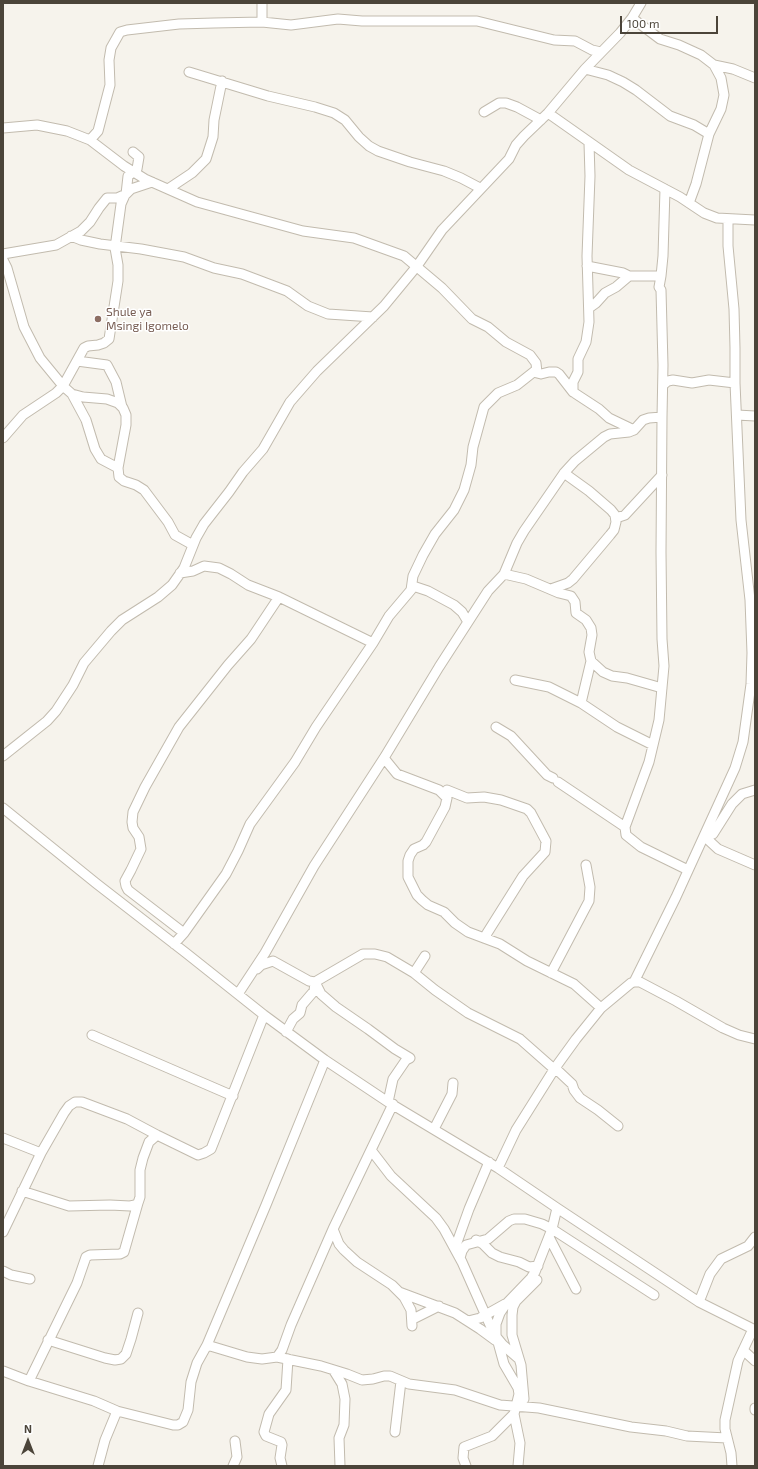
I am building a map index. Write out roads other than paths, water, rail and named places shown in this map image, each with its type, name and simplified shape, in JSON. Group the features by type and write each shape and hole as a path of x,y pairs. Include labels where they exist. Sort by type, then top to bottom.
{"street":[{"path":"262,3 262,22"},
{"path":"3,756 47,721 56,711 73,686 84,664 96,647 111,631 132,614 166,592 184,568 193,544 209,516 263,449 290,402 318,371 384,306 417,266 442,230 509,159 516,145 524,136 548,113 585,69 620,33 632,18 641,3"},
{"path":"632,18 660,40 701,55 714,65 721,78 724,95 722,109 709,134 696,184 689,203"},
{"path":"90,140 98,131 110,85 110,52 112,44 120,32 179,24 262,22 292,25 338,19 362,21 477,21 554,40 575,41 592,50 601,52"},
{"path":"714,65 733,69 755,78"},
{"path":"585,69 623,82 670,116 694,125 709,134"},
{"path":"189,72 268,96 334,113 345,120 359,137 369,146 378,151 410,162 444,171 480,188"},
{"path":"168,190 192,173 206,159 213,137 214,120 222,82"},
{"path":"484,112 499,103 506,103 517,107 541,120"},
{"path":"548,113 629,170 665,189 705,214 717,218 755,220"},
{"path":"3,128 28,125 52,127 76,134 90,140 134,171 168,190 214,207 315,233 354,238 398,253 417,266 452,298 472,319 488,327 506,342 530,355 536,363 536,370 540,374 556,372 574,392 599,408 608,418 634,430"},
{"path":"574,392 573,382 578,372 578,359 586,342 588,327 589,308 587,266 590,176 589,142"},
{"path":"3,438 23,415 63,386 84,348 104,343 109,339 118,281 116,246 121,204 126,194 128,176 137,169 138,157 133,152"},
{"path":"3,254 56,245 82,231 107,198 117,198 126,194 135,187 152,182"},
{"path":"665,189 663,256 659,287 663,344 661,587 664,666 659,720 649,762 625,827 626,836 641,847 688,870"},
{"path":"634,982 735,768 740,755 751,684 752,653 750,600 741,520 735,383 736,348 728,246 728,219"},
{"path":"71,236 81,240 184,257 214,268 242,274 287,291 308,306 328,314 373,317"},
{"path":"3,260 7,268 24,327 37,353 63,386 72,394 86,420 95,449 101,459 118,468"},
{"path":"587,266 629,276 660,276"},
{"path":"589,308 605,293 616,287 629,276"},
{"path":"77,361 107,365 117,385 122,407 126,415 126,425 118,468 119,477 122,480 140,487 168,522 175,535 193,544"},
{"path":"174,944 184,933 226,874 250,824 295,762 320,721 390,616 411,590 413,576 423,555 435,534 454,510 464,490 471,465 473,446 484,407 498,393 517,385 536,370"},
{"path":"663,385 668,381 673,380 692,383 709,380 735,383"},
{"path":"72,394 83,397 107,399 118,403 122,407"},
{"path":"737,415 755,416"},
{"path":"238,994 265,953 314,866 384,758 439,666 488,592 504,574 517,543 524,531 564,473 575,461 604,437 634,430 643,420 662,417"},
{"path":"551,589 568,583 574,579 614,530 616,522 616,518 611,510 589,491 564,473"},
{"path":"616,518 625,515 662,475"},
{"path":"180,573 193,571 202,566 215,567 231,574 248,585 279,597 373,643"},
{"path":"504,574 526,579 561,594 570,595 574,602 576,613 584,617 589,622 592,635 589,652 591,661 581,703"},
{"path":"412,586 423,589 454,605 462,612 468,622"},
{"path":"184,933 128,890 126,886 125,881 141,848 138,837 133,828 133,812 145,787 179,727 228,665 251,639 279,597"},
{"path":"591,661 603,672 612,676 627,678 662,688"},
{"path":"751,684 755,675"},
{"path":"515,680 549,687 581,703 617,727 653,745"},
{"path":"496,727 511,736 548,775 625,827"},
{"path":"384,758 397,774 439,790 447,798 445,807 426,842 414,850 408,861 408,877 417,895 428,904 444,912 461,928 472,934 500,944 527,961 574,984 601,1008"},
{"path":"447,790 467,798 484,797 502,800 527,810 531,813 546,841 545,852 523,876 484,938"},
{"path":"704,836 713,834 732,804 742,794 755,790"},
{"path":"3,808 264,1015 325,1060 391,1103 489,1162 699,1302 754,1329 738,1361 725,1420 725,1429 731,1453 732,1466"},
{"path":"704,836 718,848 755,865"},
{"path":"551,973 589,901 590,887 586,865"},
{"path":"249,978 261,965 273,960 309,981 315,982 363,954 375,954 386,957 414,972 436,990 468,1012 520,1039 572,1084 574,1090 580,1098 618,1126"},
{"path":"414,972 425,956"},
{"path":"286,1032 293,1019 299,1015 302,1005 314,991 315,982"},
{"path":"278,1357 333,1229 371,1150 391,1103 393,1079 406,1060 410,1058 336,1007 320,994 315,982"},
{"path":"498,1168 516,1130 554,1068 601,1008 628,985 634,982 640,982 731,1032 755,1039"},
{"path":"3,1232 6,1218 22,1191 40,1153 69,1106 77,1102 127,1119 198,1155 211,1149 264,1015"},
{"path":"92,1036 233,1096"},
{"path":"3,1371 29,1381 94,1401 117,1411 178,1425 183,1422 188,1410 193,1373 207,1345 325,1060"},
{"path":"434,1129 452,1094 453,1083"},
{"path":"29,1381 77,1283 88,1255 120,1254 124,1252 138,1203 143,1158 149,1142 156,1135"},
{"path":"3,1138 40,1153"},
{"path":"371,1150 391,1176 436,1218 444,1228 460,1258 484,1316 498,1341"},
{"path":"455,1248 489,1162"},
{"path":"22,1191 77,1207 99,1205 130,1206 138,1203"},
{"path":"518,1466 520,1443 518,1408 519,1394 518,1388 504,1364 498,1341 496,1328 497,1320 506,1304 531,1278 538,1266 557,1208"},
{"path":"460,1258 466,1245 488,1239 504,1225 514,1219 525,1218 542,1224 576,1289"},
{"path":"333,1229 339,1244 344,1250 357,1262 379,1276 399,1292 411,1310 413,1323 439,1306"},
{"path":"459,1236 479,1242 500,1258 532,1267 538,1266"},
{"path":"549,1236 654,1295"},
{"path":"466,1466 463,1458 464,1447 492,1436 518,1408 523,1382 521,1365 512,1335 514,1307 520,1297 535,1282 541,1273 549,1236"},
{"path":"699,1302 706,1281 721,1259 748,1246 755,1237"},
{"path":"3,1271 11,1275 30,1279"},
{"path":"399,1292 439,1306 468,1321 498,1341 518,1358"},
{"path":"468,1321 484,1316 506,1304"},
{"path":"48,1340 105,1358 115,1360 121,1359 126,1354 138,1313"},
{"path":"207,1345 247,1357 262,1359 278,1357 321,1366 362,1380 390,1376 410,1384 455,1390 496,1404 518,1408 631,1427 666,1431 687,1436 727,1438"},
{"path":"743,1350 755,1360"},
{"path":"282,1466 280,1458 281,1442 266,1436 264,1432 269,1414 286,1390 288,1359"},
{"path":"334,1371 342,1384 345,1399 344,1425 339,1438 340,1466"},
{"path":"395,1432 402,1381"},
{"path":"98,1466 105,1440 117,1411"},
{"path":"233,1466 237,1457 235,1441"}],"place":[{"name":"Shule ya Msingi Igomelo","path":"98,319"}]}
